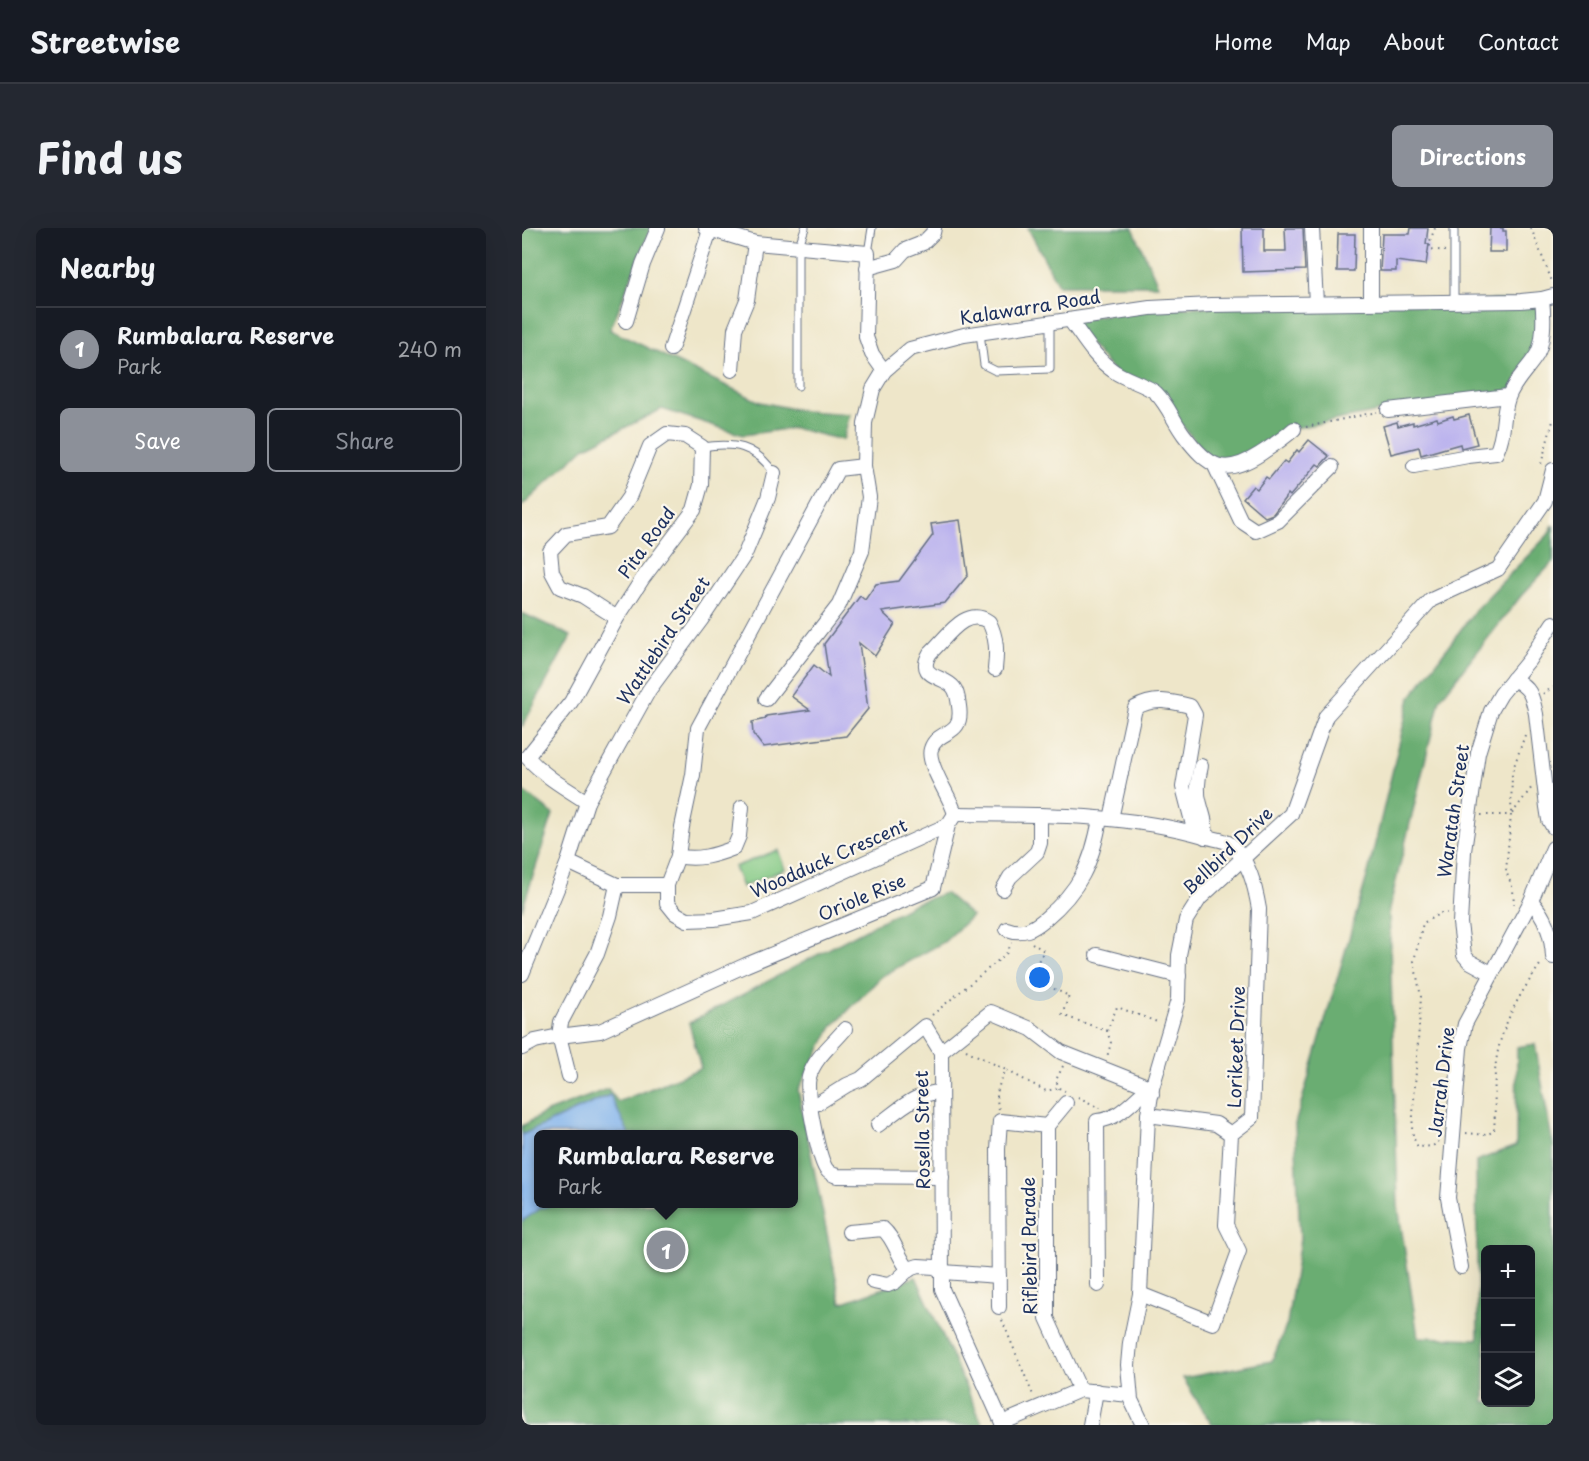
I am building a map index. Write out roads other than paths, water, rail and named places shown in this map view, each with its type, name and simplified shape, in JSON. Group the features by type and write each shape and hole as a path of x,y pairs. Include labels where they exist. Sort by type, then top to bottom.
{"street":[{"path":"626,321 643,264 658,228"},
{"path":"867,268 896,260 905,250 923,243 933,233 934,228"},
{"path":"1312,228 1316,303"},
{"path":"1371,228 1371,302"},
{"path":"670,349 708,229 733,232 755,243 868,253 866,337 872,354 884,371"},
{"path":"732,370 735,329 747,300 755,243"},
{"path":"1414,466 1496,453 1503,439 1508,396 1521,375 1537,357 1548,298"},
{"name":"Kalawarra Road","path":"766,699 839,605 862,551 868,497 864,466 865,423 873,389 884,371 910,349 964,335 1150,308 1548,298"},
{"path":"1070,320 1097,358 1114,372 1154,391 1170,411 1183,433 1198,451 1214,464 1227,468 1243,465 1283,439 1294,429"},
{"path":"1388,410 1508,396"},
{"path":"617,618 583,596 560,587 552,572 550,551 566,534 608,527 629,497 650,447 667,434 685,436 702,447"},
{"name":"Pita Road","path":"587,802 538,769 527,757 571,702 617,618 643,578 694,510 701,485 702,447"},
{"path":"1214,464 1241,521 1256,531 1278,522 1332,467"},
{"path":"568,862 617,885 667,885 678,856 693,775 698,728 838,469 864,466"},
{"name":"Bellbird Drive","path":"1143,1425 1130,1395 1128,1380 1129,1353 1140,1294 1149,1115 1152,1091 1178,1000 1179,955 1186,920 1200,898 1291,814 1326,716 1431,600 1498,569 1545,501 1553,470"},
{"name":"Wattlebird Street","path":"522,974 568,862 587,802 649,690 701,620 745,554 768,498 774,472"},
{"path":"952,819 951,800 932,763 930,754 936,741 959,724 957,694 947,681 931,675 927,668 927,659 930,653 964,620 977,616 989,622 995,636 995,669"},
{"name":"Waratah Street","path":"1491,973 1469,961 1463,953 1460,912 1464,851 1478,753 1491,711 1553,623"},
{"path":"1513,679 1528,688 1533,701 1549,820 1553,827"},
{"path":"1011,931 1034,928 1068,899 1076,889 1087,869 1106,819 1135,708 1157,699 1190,706 1195,715 1184,787 1200,835"},
{"path":"1200,835 1207,824 1199,802 1198,779 1201,766"},
{"path":"678,856 714,855 734,848 739,836 742,807"},
{"path":"1004,889 1010,877 1037,852 1040,843 1040,815"},
{"name":"Woodduck Crescent","path":"667,885 667,903 675,914 687,920 752,914 952,819 1040,815 1106,819 1229,842 1243,858"},
{"name":"Oriole Rise","path":"559,1036 600,1031 746,966 933,888 952,819"},
{"name":"Jarrah Drive","path":"1461,1267 1448,1198 1460,1048 1465,1024 1531,901 1553,848"},
{"name":"Lorikeet Drive","path":"1140,1294 1213,1323 1239,1251 1226,1225 1231,1134 1252,1118 1259,909 1255,885 1243,858"},
{"path":"569,1076 559,1036 561,1022 597,954 610,916 617,885"},
{"path":"1531,901 1541,912 1552,940 1549,958"},
{"path":"1097,955 1179,976"},
{"path":"811,1105 861,1078 925,1026 946,1047 991,1012 1031,1029 1061,1052 1152,1091"},
{"path":"845,1029 821,1054 807,1084 822,1158 831,1174 838,1176 942,1177"},
{"path":"522,1048 535,1041 559,1036"},
{"name":"Rosella Street","path":"946,1047 941,1092 942,1289 1003,1424"},
{"path":"1098,1285 1097,1121 1108,1120 1122,1112 1143,1094 1152,1091"},
{"path":"878,1125 918,1096 929,1092 941,1092"},
{"path":"999,1307 998,1149 1002,1121 1047,1126 1066,1103"},
{"path":"1149,1115 1216,1124 1231,1134"},
{"name":"Riflebird Parade","path":"1047,1126 1047,1318 1080,1390"},
{"path":"849,1232 883,1229 889,1234 900,1260 909,1270"},
{"path":"873,1282 888,1285 900,1280 914,1267 935,1267 943,1272 999,1276"},
{"path":"1003,1424 1080,1390 1130,1395"},
{"path":"1090,1425 1096,1391"}],"lane":[{"path":"798,386 798,248 805,228"},
{"path":"868,253 872,228"},
{"path":"1454,228 1454,302"},
{"path":"980,333 984,365 996,371 1050,369 1050,323"},
{"path":"702,447 726,443 746,449 764,458 774,472"}],"water":[{"path":"610,1095 627,1130 534,1130 534,1208 541,1208 522,1221 522,1135"}],"place":[{"name":"Rumbalara Reserve","path":"666,1250"}]}
